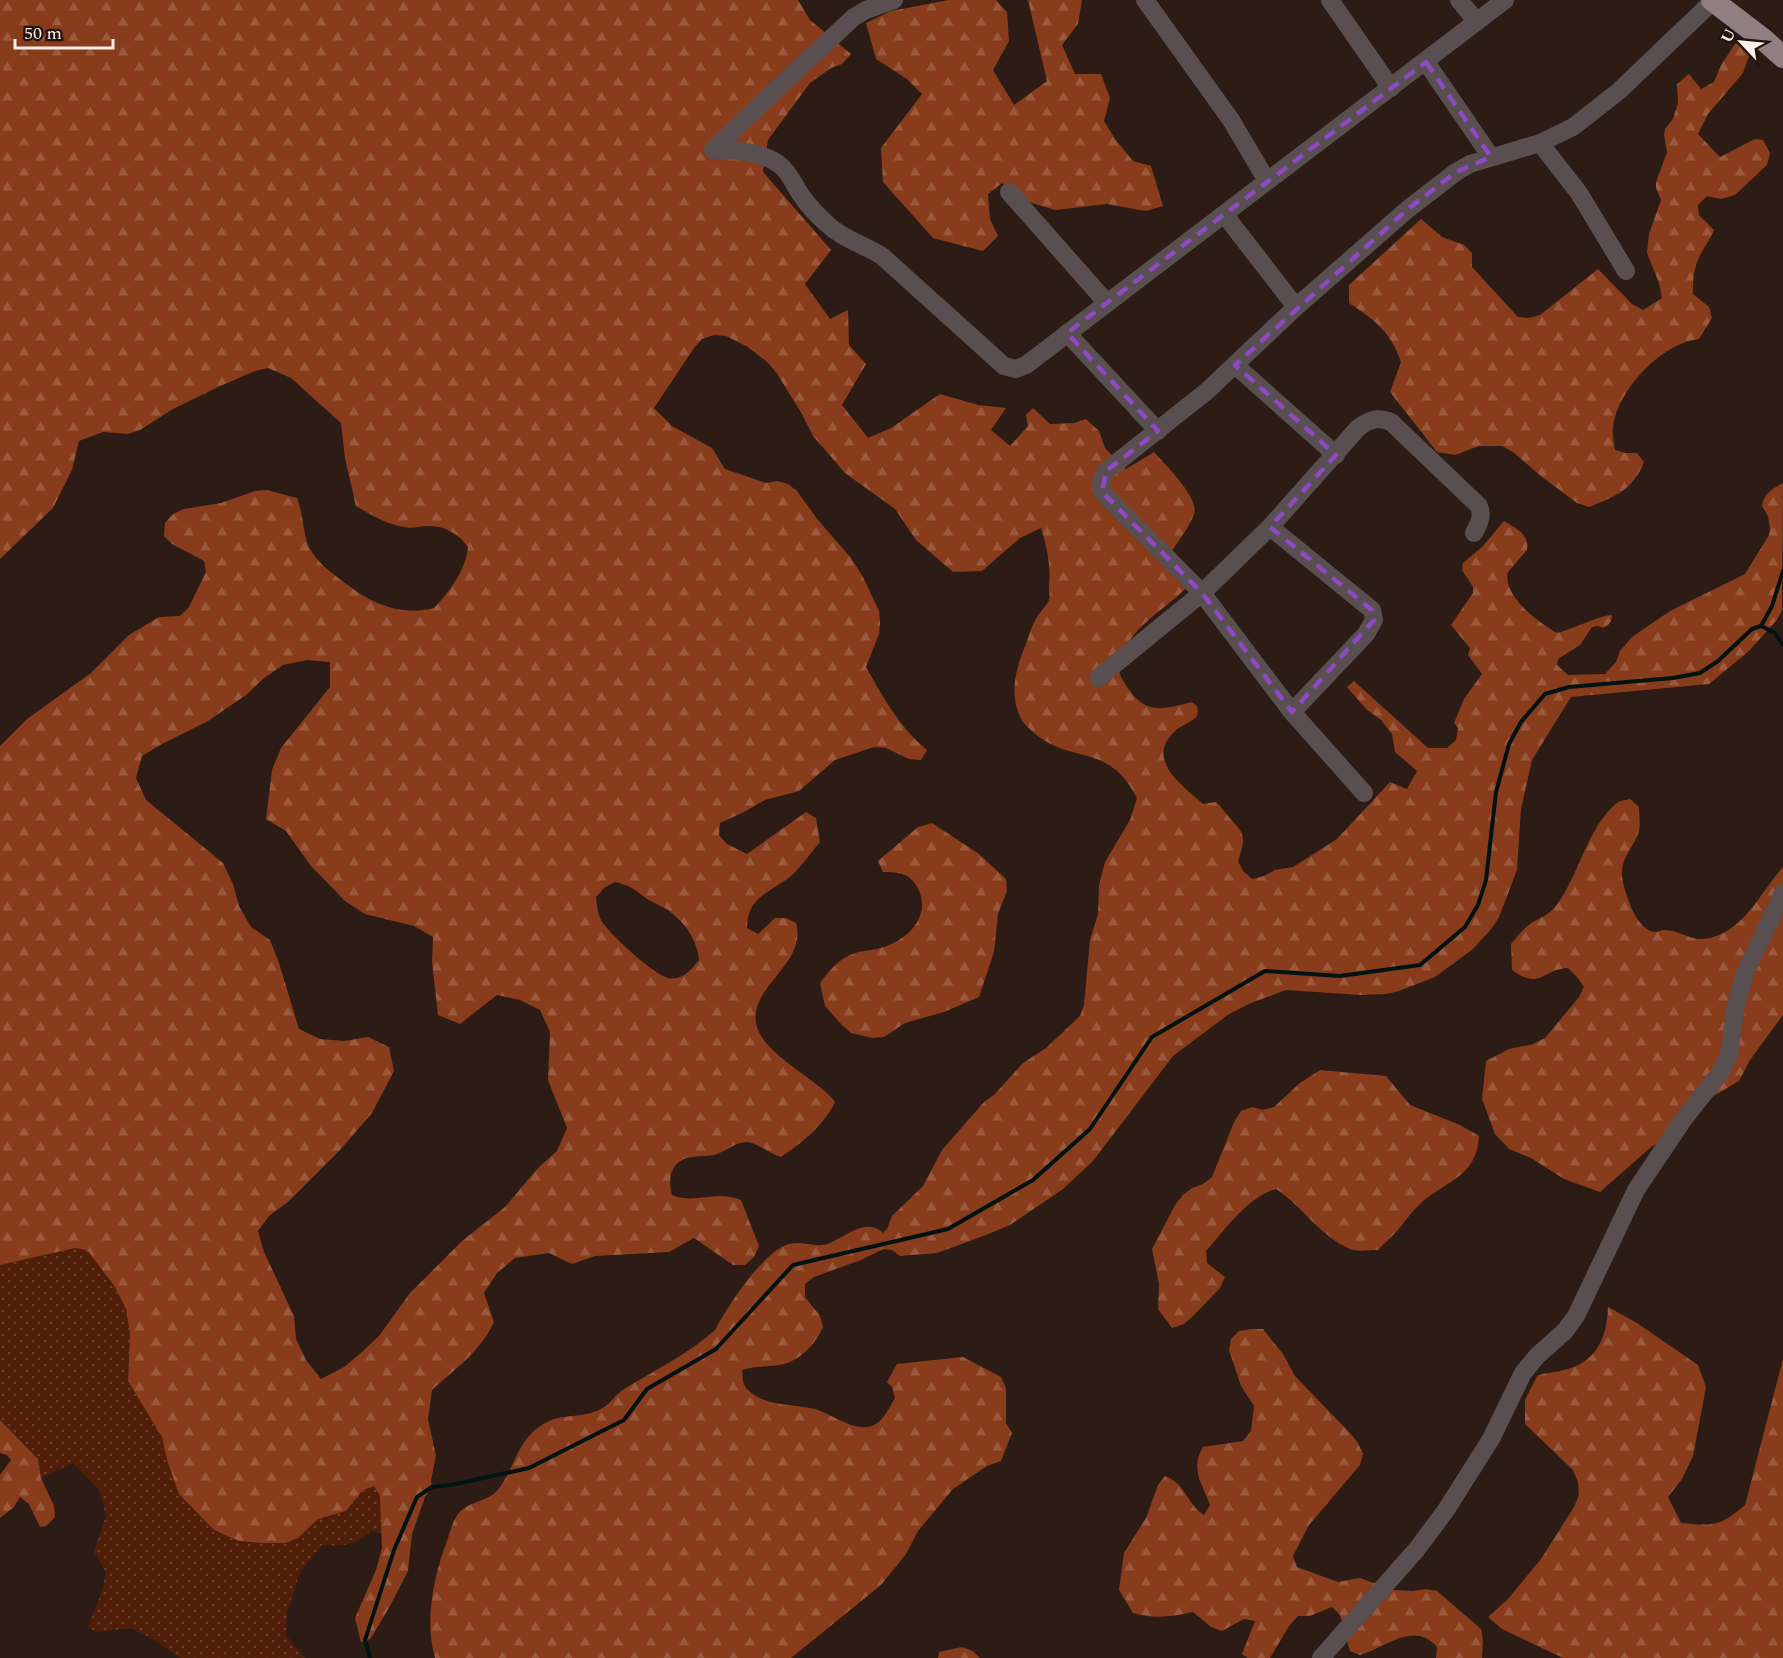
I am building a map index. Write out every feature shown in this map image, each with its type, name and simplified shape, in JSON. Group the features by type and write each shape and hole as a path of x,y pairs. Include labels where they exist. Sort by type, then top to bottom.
{"main road":[{"path":"1713,0 1783,57"}],"street":[{"path":"894,0 866,10 855,17 714,150 743,150 782,166 803,198 826,224 852,242 866,246 882,256 1004,366 1016,369 1026,365 1505,0"},
{"path":"1145,0 1231,120 1267,181"},
{"path":"1330,0 1392,88"},
{"path":"1458,0 1477,22"},
{"path":"1364,793 1292,712 1202,592 1102,492 1100,486 1106,471 1207,391 1296,307 1408,209 1470,164 1540,143 1573,127 1620,91 1713,0"},
{"path":"1426,62 1491,157"},
{"path":"1540,143 1579,193 1626,271"},
{"path":"1009,192 1107,303"},
{"path":"1224,214 1296,307"},
{"path":"1067,333 1158,431"},
{"path":"1235,365 1335,455"},
{"path":"1098,678 1202,592 1270,527 1358,428 1368,421 1376,418 1391,422 1479,506 1480,521 1474,533"},
{"path":"1270,527 1372,610 1374,620 1366,634 1292,712"},
{"path":"1321,1658 1417,1549 1446,1510 1491,1439 1523,1373 1537,1356 1565,1331 1576,1316 1636,1190 1683,1120 1725,1064 1729,1055 1736,1005 1745,974 1783,893"}],"highlighted area":[{"path":"1426,62 1491,157 1456,172 1408,209 1235,365 1336,455 1270,527 1372,610 1374,620 1292,712 1202,593 1102,492 1106,471 1158,431 1067,333"}],"shaded area":[{"path":"75,1248 87,1250 115,1287 126,1309 130,1334 128,1381 162,1437 167,1460 262,1543 286,1543 298,1538 318,1519 346,1511 362,1491 374,1486 380,1496 382,1533 371,1531 359,1540 348,1544 322,1545 300,1572 287,1613 286,1635 305,1658 180,1658 153,1639 131,1628 97,1632 88,1627 102,1591 106,1572 94,1552 106,1516 100,1491 73,1463 41,1478 38,1459 0,1420 0,1265"}],"green space":[{"path":"0,0 798,0 810,20 851,54 842,64 831,68 810,83 768,140 763,172 831,250 805,284 830,319 848,310 849,345 866,364 842,405 868,438 891,428 940,394 978,405 1006,408 991,430 1010,446 1028,426 1026,415 1033,408 1050,424 1074,423 1086,419 1099,431 1105,448 1126,469 1154,452 1173,473 1192,499 1194,507 1190,524 1172,551 1186,588 1138,630 1125,650 1119,670 1129,689 1144,704 1166,708 1192,702 1197,706 1197,716 1174,732 1166,742 1163,753 1165,762 1177,781 1203,804 1216,802 1239,828 1243,841 1238,861 1243,871 1252,879 1275,870 1293,867 1337,839 1390,782 1407,789 1417,771 1395,752 1392,734 1381,720 1366,709 1347,687 1354,681 1428,748 1447,748 1456,740 1458,728 1454,723 1464,699 1482,674 1468,655 1470,648 1451,625 1473,593 1473,587 1462,570 1463,563 1483,546 1504,521 1521,532 1526,540 1527,550 1508,572 1508,581 1516,599 1532,616 1557,633 1612,615 1611,620 1603,628 1592,627 1580,645 1558,659 1557,665 1568,675 1605,674 1616,662 1620,651 1632,637 1670,611 1745,574 1769,535 1768,516 1762,506 1765,498 1772,489 1783,483 1782,611 1776,621 1749,651 1709,684 1571,697 1532,760 1521,809 1517,870 1499,917 1473,949 1435,977 1399,991 1361,995 1286,990 1229,1014 1173,1056 1093,1161 1063,1189 1010,1225 937,1253 900,1256 892,1250 883,1249 861,1260 814,1277 805,1284 805,1297 820,1316 823,1327 811,1346 793,1360 779,1365 742,1370 743,1382 749,1391 764,1400 822,1411 857,1427 872,1426 883,1418 895,1398 892,1387 887,1382 897,1364 963,1357 1001,1377 1006,1388 1006,1423 1012,1433 1001,1461 987,1466 953,1489 918,1531 906,1554 881,1585 791,1658 435,1658 430,1628 432,1597 443,1552 457,1516 462,1510 496,1492 524,1443 537,1428 554,1419 597,1411 624,1389 705,1339 715,1330 747,1281 768,1257 779,1249 794,1243 825,1245 863,1227 877,1229 883,1233 892,1216 923,1186 942,1150 984,1102 994,1095 1023,1063 1046,1048 1080,1016 1084,1005 1090,940 1098,914 1099,885 1105,862 1130,820 1137,798 1126,780 1114,768 1102,761 1047,742 1025,725 1018,713 1014,693 1016,674 1033,625 1049,598 1049,564 1041,528 1020,538 982,571 953,572 916,540 895,509 845,473 813,436 776,372 767,362 748,347 726,336 714,335 702,339 654,408 672,426 712,448 725,469 766,483 777,481 788,484 797,491 818,520 851,558 879,611 879,634 866,667 900,722 927,750 921,760 909,759 886,748 874,747 835,760 799,791 765,800 720,823 719,835 727,844 747,854 806,812 816,818 820,842 793,874 756,901 748,917 747,928 758,934 775,918 786,918 796,923 795,948 760,1001 756,1012 757,1026 773,1050 826,1092 835,1102 812,1133 781,1157 754,1144 743,1142 714,1155 686,1158 680,1161 673,1170 670,1182 672,1195 681,1198 722,1196 741,1200 759,1246 754,1257 745,1265 733,1265 694,1238 669,1252 595,1256 572,1264 549,1253 515,1258 497,1273 484,1293 494,1322 489,1332 466,1359 432,1390 428,1419 436,1456 431,1480 432,1487 425,1497 412,1534 408,1571 371,1638 361,1642 355,1618 376,1570 382,1548 380,1496 374,1486 362,1491 346,1511 318,1519 298,1538 286,1543 239,1541 214,1530 179,1494 162,1437 128,1381 130,1334 126,1309 115,1287 87,1250 75,1248 0,1265 0,746 27,719 91,673 129,635 159,617 180,616 189,607 206,572 204,561 172,544 164,536 165,523 173,514 184,509 221,503 255,491 267,490 297,498 305,536 315,557 362,595 384,606 408,611 434,608 451,588 460,572 468,547 456,534 445,529 434,526 410,528 397,526 356,506 345,458 341,423 291,378 268,368 255,371 218,387 173,409 140,430 128,434 103,432 79,441 72,470 53,508 0,559","holes":["307,660 330,662 330,687 281,748 272,770 266,819 286,831 311,866 345,901 365,914 414,926 433,937 432,962 438,1015 460,1024 497,995 520,1000 540,1010 550,1032 548,1080 567,1128 557,1151 538,1168 505,1207 462,1241 410,1293 379,1336 344,1367 321,1379 306,1360 296,1339 294,1316 264,1252 258,1231 269,1216 289,1201 340,1150 372,1113 394,1071 389,1047 368,1037 344,1041 320,1039 299,1029 270,940 251,927 239,906 233,884 223,863 146,800 136,778 142,756 208,721 246,695 283,665","615,882 632,888 668,910 685,926 696,945 699,960 686,974 678,978 661,975 632,953 601,920 596,897 604,888"]},
{"path":"949,0 996,0 1007,12 1009,41 993,70 1014,105 1047,81 1028,0 1082,0 1078,24 1062,45 1075,74 1101,74 1110,98 1104,121 1133,161 1151,166 1163,206 1146,211 1107,204 1055,210 1025,201 1002,183 988,194 990,219 998,236 983,251 933,238 883,182 881,148 922,94 907,79 876,59 866,23 891,11"},
{"path":"1742,43 1749,56 1743,73 1708,114 1698,134 1720,157 1755,139 1763,140 1770,153 1767,165 1735,195 1721,199 1707,196 1698,205 1699,215 1714,230 1696,264 1693,294 1709,307 1712,318 1699,339 1685,342 1657,359 1644,370 1623,398 1613,427 1613,438 1615,450 1637,453 1644,462 1634,480 1615,496 1589,507 1577,503 1513,452 1502,446 1479,446 1455,455 1437,452 1390,392 1401,362 1397,351 1381,328 1349,303 1349,285 1421,219 1442,237 1464,245 1472,253 1472,267 1518,317 1529,318 1540,315 1598,269 1632,304 1643,310 1662,298 1659,283 1647,253 1649,234 1661,200 1656,182 1667,152 1665,129 1673,119 1678,103 1677,84 1689,74 1701,89 1714,82 1721,65 1735,44"},
{"path":"1630,799 1639,807 1639,828 1625,859 1622,876 1632,909 1648,930 1655,932 1669,930 1698,939 1717,936 1740,921 1783,867 1783,1015 1750,1060 1739,1081 1710,1098 1686,1127 1651,1147 1600,1192 1564,1179 1531,1158 1509,1149 1495,1134 1482,1099 1486,1061 1509,1049 1533,1044 1545,1038 1579,997 1584,987 1568,968 1559,969 1536,979 1522,976 1512,970 1511,944 1527,926 1556,906 1590,839 1606,814 1617,803"},
{"path":"932,823 979,854 1006,879 1007,891 998,914 994,952 979,997 944,1012 905,1023 884,1037 872,1038 851,1033 825,1006 820,983 835,965 846,957 900,940 916,924 921,914 922,904 920,893 913,881 903,874 883,872 878,861 918,827"},
{"path":"1320,1070 1386,1076 1410,1105 1460,1125 1479,1136 1473,1160 1460,1176 1419,1205 1396,1233 1378,1250 1350,1249 1329,1237 1276,1189 1265,1193 1246,1206 1206,1251 1207,1263 1225,1277 1220,1288 1184,1324 1172,1328 1158,1309 1159,1284 1152,1249 1175,1205 1192,1188 1212,1177 1234,1122 1241,1111 1252,1107 1263,1110 1274,1107 1300,1083"},
{"path":"1608,1307 1637,1323 1698,1365 1706,1387 1693,1456 1682,1479 1668,1497 1681,1523 1701,1525 1715,1523 1729,1518 1745,1505 1783,1359 1783,1658 1563,1658 1502,1629 1488,1617 1508,1599 1541,1559 1574,1507 1579,1495 1578,1482 1573,1470 1525,1424 1525,1400 1537,1376 1575,1367 1592,1355 1602,1339"},
{"path":"1263,1329 1283,1354 1295,1376 1350,1433 1363,1454 1360,1465 1309,1525 1293,1556 1297,1567 1338,1582 1360,1578 1393,1590 1437,1591 1481,1629 1482,1658 1436,1658 1437,1647 1428,1639 1419,1636 1399,1638 1360,1655 1350,1651 1340,1615 1332,1607 1310,1616 1298,1616 1289,1626 1270,1658 1248,1658 1242,1654 1255,1621 1244,1619 1222,1631 1211,1627 1193,1612 1163,1617 1133,1613 1119,1590 1124,1553 1146,1518 1158,1485 1165,1476 1172,1479 1204,1515 1210,1505 1197,1470 1199,1455 1203,1447 1243,1441 1251,1431 1254,1406 1241,1386 1229,1350 1231,1339 1239,1331"},
{"path":"0,1420 38,1459 41,1478 54,1506 55,1517 46,1526 40,1527 29,1504 20,1497 14,1507 0,1518 0,1475 11,1460 7,1455 0,1453"},
{"path":"962,1647 973,1651 980,1658 938,1658 939,1652"}],"waterway":[{"path":"370,1658 365,1640 394,1550 417,1497 432,1487 529,1468 624,1420 647,1389 716,1349 793,1265 948,1229 1033,1180 1090,1129 1152,1037 1265,971 1340,976 1420,965 1465,927 1478,905 1486,880 1496,792 1509,744 1521,722 1545,694 1569,687 1673,678 1700,673 1718,661 1752,629 1761,626 1772,606 1783,571"},
{"path":"1761,626 1775,633 1783,645"}]}
